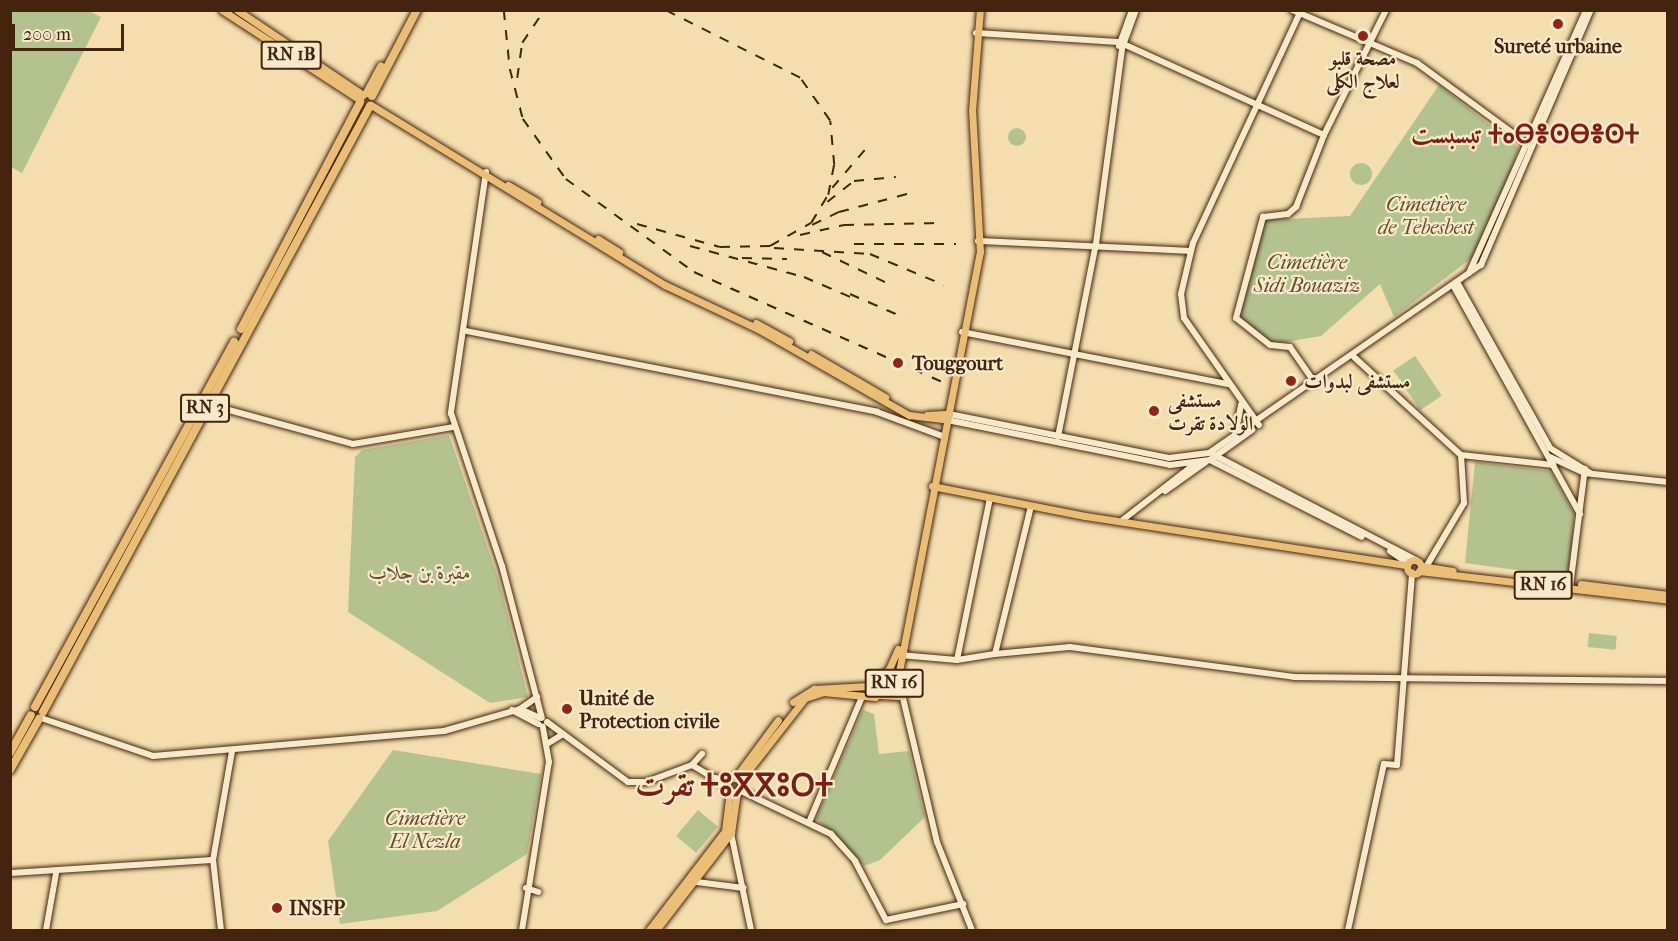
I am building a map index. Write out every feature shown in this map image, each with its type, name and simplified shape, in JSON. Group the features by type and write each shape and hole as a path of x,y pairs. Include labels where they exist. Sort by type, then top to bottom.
{"highway":[{"name":"RN 3","path":"10,770 207,404 367,100 411,10"},
{"name":"RN 3","path":"10,753 417,10"},
{"path":"33,711 41,716"}],"main road":[{"name":"RN 1B","path":"222,10 367,100"},
{"name":"RN 1B","path":"237,10 367,100"},
{"path":"933,486 980,241 969,121 979,10"},
{"path":"367,100 664,281 764,327 912,412 946,417"},
{"name":"RN 16","path":"650,930 731,833 735,785 805,698 823,692 862,697 880,695 898,677 898,655 933,486 1120,522 1396,559 1416,567 1571,585"},
{"name":"RN 16","path":"1193,532 1416,567 1668,597"},
{"name":"RN 16","path":"656,930 728,826 735,785 802,694 821,688 865,688 881,678 898,655"},
{"path":"880,695 902,696"}],"street":[{"path":"1058,436 1095,244 1121,43 1134,10"},
{"path":"1292,10 1417,63 1529,146"},
{"path":"1315,383 1290,347 1270,345 1236,318 1263,217 1285,215 1296,207 1324,135 1371,45 1386,10"},
{"path":"1529,146 1586,10"},
{"path":"1120,522 1235,437 1354,357 1469,273 1591,10"},
{"path":"1255,425 1182,313 1190,251 1300,12"},
{"path":"976,33 1121,43 1324,135"},
{"path":"486,174 467,276 471,302 452,396 453,427 502,566 537,697 547,744 548,768 526,888 522,930"},
{"path":"980,241 1095,244 1190,251"},
{"path":"1455,284 1580,514"},
{"path":"1455,284 1550,448 1586,472"},
{"path":"466,331 869,410 943,436"},
{"path":"963,332 1228,384"},
{"path":"1354,357 1461,455 1553,465"},
{"path":"207,404 353,444 453,427"},
{"path":"1235,437 1241,404"},
{"path":"946,417 1169,458 1209,457 1230,465 1416,567"},
{"path":"946,417 1170,465 1195,464"},
{"path":"1144,504 1195,464 1228,446 1255,425"},
{"path":"1228,446 1230,465"},
{"path":"1416,567 1435,555 1466,497 1461,455"},
{"path":"1209,457 1396,559"},
{"path":"1549,457 1586,472 1668,482"},
{"path":"1170,465 1173,480"},
{"path":"1571,585 1586,472"},
{"path":"957,660 990,498"},
{"path":"994,654 1031,506"},
{"path":"1348,930 1384,764 1397,765 1402,680 1416,567"},
{"path":"898,655 957,660 1071,647 1280,676 1402,680 1668,681"},
{"path":"898,677 937,842 972,930"},
{"path":"41,716 146,756 230,751 444,731 520,709 537,697"},
{"path":"810,820 862,697"},
{"path":"520,709 563,734 628,782 646,782 692,765 702,754"},
{"path":"512,710 542,722"},
{"path":"547,744 563,734"},
{"path":"221,930 213,860 230,751"},
{"path":"692,765 714,778 735,785 810,820 851,855 886,920 963,904"},
{"path":"731,833 752,930"},
{"path":"10,873 56,873 213,860"},
{"path":"46,930 56,873"},
{"path":"691,882 744,888"},
{"path":"526,888 538,892"}],"green space":[{"path":"10,11 89,11 101,17 22,173 11,167"},
{"name":"Cimetière de Tebesbest","path":"1439,85 1519,148 1481,251 1394,317 1380,284 1321,336 1274,344 1240,318 1265,220 1350,216"},
{"path":"1017,128 1023,131 1026,137 1023,143 1017,146 1011,143 1008,137 1011,131"},
{"path":"1361,163 1369,166 1372,174 1369,182 1361,185 1353,182 1350,174 1353,166"},
{"path":"1415,356 1442,396 1420,410 1393,371"},
{"name":"مقبرة بن جلاب","path":"449,435 499,581 528,697 490,703 348,612 355,457 362,450"},
{"path":"1475,462 1550,471 1574,513 1570,577 1465,563"},
{"path":"1589,633 1617,636 1615,650 1588,647"},
{"path":"863,710 874,714 879,754 909,751 925,817 880,860 864,866 816,818"},
{"name":"Cimetière El Nezla","path":"393,750 541,774 527,854 437,911 340,924 328,841"},
{"path":"698,810 718,827 696,853 676,836"}],"railway":[{"path":"504,10 510,69 523,119 566,179 694,272 942,382"},
{"path":"517,78 522,43 544,10"},
{"path":"637,224 720,247 770,246 811,223 828,195 834,165 830,121 800,78 664,10"},
{"path":"832,188 869,145"},
{"path":"827,202 854,181 896,177"},
{"path":"812,225 839,212 914,192"},
{"path":"800,235 844,225 940,223"},
{"path":"854,244 956,244"},
{"path":"690,246 804,277 855,299"},
{"path":"774,248 870,254 944,285"},
{"path":"822,252 885,282"},
{"path":"742,258 787,259"},
{"path":"850,294 905,318"}],"place":[{"name":"Sureté urbaine","path":"1558,24"},
{"name":"مصحة قلبو لعلاج الكلى","path":"1363,36"},
{"name":"Touggourt","path":"898,363"},
{"name":"مستشفى لبدوات","path":"1291,381"},
{"name":"مستشفى الولادة تقرت","path":"1154,411"},
{"name":"Unité de Protection civile","path":"567,709"},
{"name":"INSFP","path":"277,908"}],"district":[{"name":"تبسبست ⵜⴰⴱⴻⵙⴱⴻⵙⵜ","path":"1525,135"},
{"name":"تقرت ⵜⵓⴳⴳⵓⵔⵜ","path":"734,786"}],"park label":[{"name":"Cimetière Sidi Bouaziz","path":"1307,274"}]}
